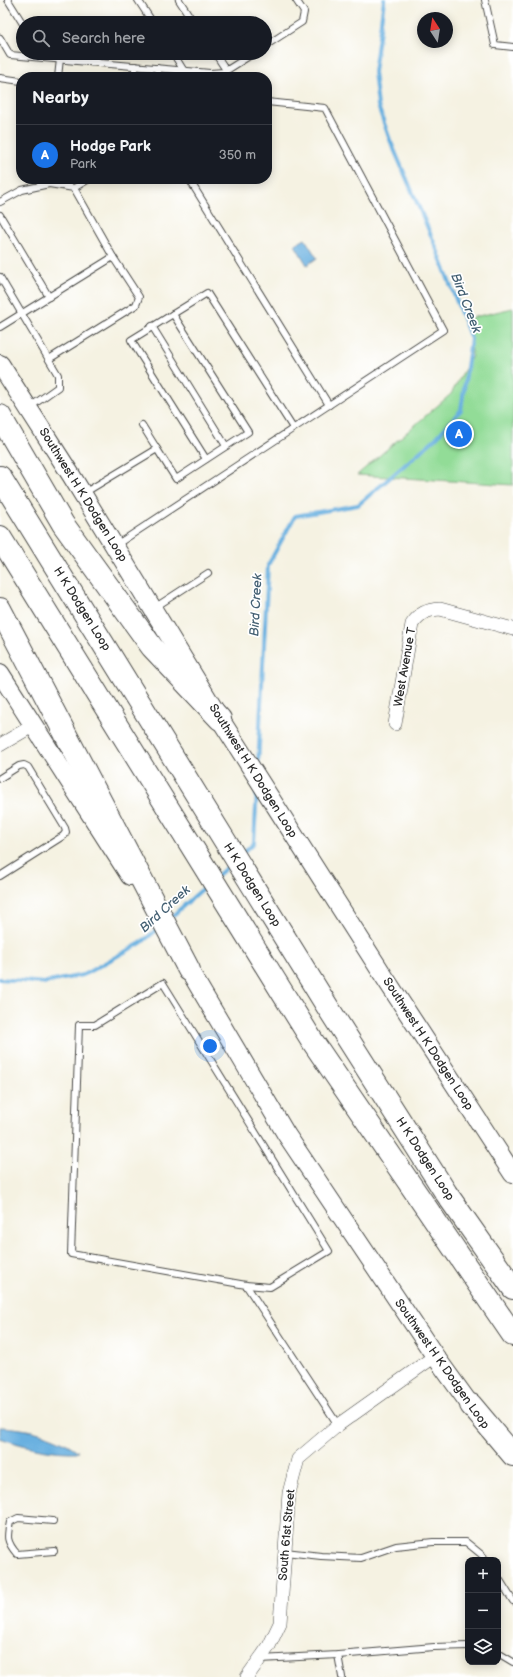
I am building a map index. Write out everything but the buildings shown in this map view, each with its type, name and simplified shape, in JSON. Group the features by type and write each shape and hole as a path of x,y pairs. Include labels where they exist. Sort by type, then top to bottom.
{"highway":[{"path":"0,416 63,524 152,647 220,719"},
{"name":"H K Dodgen Loop","path":"0,477 292,949 446,1193 513,1288"},
{"path":"0,537 313,1042 513,1335"},
{"path":"0,609 122,853 189,970"},
{"path":"471,1405 513,1455"}],"main road":[{"name":"Southwest H K Dodgen Loop","path":"0,364 83,494 220,719 513,1174"},
{"path":"0,673 122,853"},
{"name":"Southwest H K Dodgen Loop","path":"189,970 286,1134 435,1356 471,1405 513,1467"}],"street":[{"name":"West Avenue T","path":"395,724 412,624 417,616 422,612 440,609 513,629"},
{"path":"0,745 34,725"},
{"name":"South 61st Street","path":"247,1677 269,1646 280,1623 289,1493 298,1459 338,1425 435,1356"}],"lane":[{"path":"8,0 18,16"},
{"path":"138,0 147,16"},
{"path":"179,0 189,16"},
{"path":"272,41 302,22 304,12 296,0"},
{"path":"485,0 495,44 513,47"},
{"path":"0,38 10,55 16,55"},
{"path":"59,72 60,60"},
{"path":"70,60 201,72"},
{"path":"178,60 184,70"},
{"path":"220,60 226,70 242,60"},
{"path":"135,66 135,72"},
{"path":"157,68 158,72"},
{"path":"0,78 16,80"},
{"path":"114,546 443,330 325,108 272,103"},
{"path":"0,202 22,190 42,184"},
{"path":"57,184 74,188 81,184"},
{"path":"192,184 329,405"},
{"path":"49,359 136,305 139,296 74,188"},
{"path":"0,215 49,297"},
{"path":"0,327 114,256"},
{"path":"0,277 58,375 58,387 28,408"},
{"path":"206,460 131,340 207,293 293,428"},
{"path":"142,425 176,478 248,432 173,314"},
{"path":"152,326 226,446"},
{"path":"83,494 157,449"},
{"path":"153,609 208,572"},
{"path":"0,778 19,766 24,765 28,768 66,832 0,876"},
{"path":"246,1285 270,1287 329,1251 163,983 95,1025 79,1025 71,1254 246,1285 338,1425"},
{"path":"53,1521 18,1518 10,1522 6,1538 17,1554 54,1551"},
{"path":"285,1552 361,1558 396,1546 433,1542 466,1542 484,1557"},
{"path":"501,1582 513,1601"},
{"path":"260,1660 465,1646"},
{"path":"338,1655 342,1677"},
{"path":"501,1655 513,1662"}],"green space":[{"path":"513,308 513,485 357,475 451,394 472,356 470,318"}],"water":[{"path":"305,239 317,258 307,265 295,245"},
{"path":"0,1427 21,1429 51,1437 79,1452 29,1447 0,1438"}],"waterway":[{"name":"Bird Creek","path":"258,766 268,565 295,516 358,505 435,439 461,410 471,339 436,247 390,140 378,106 374,72 384,0"},
{"name":"Bird Creek","path":"241,854 254,843 257,789"},
{"name":"Bird Creek","path":"217,876 232,863"},
{"name":"Bird Creek","path":"170,918 208,884"},
{"name":"Bird Creek","path":"0,979 44,983 83,975 141,943 160,927"}],"place":[{"name":"Hodge Park","path":"459,434"}]}
